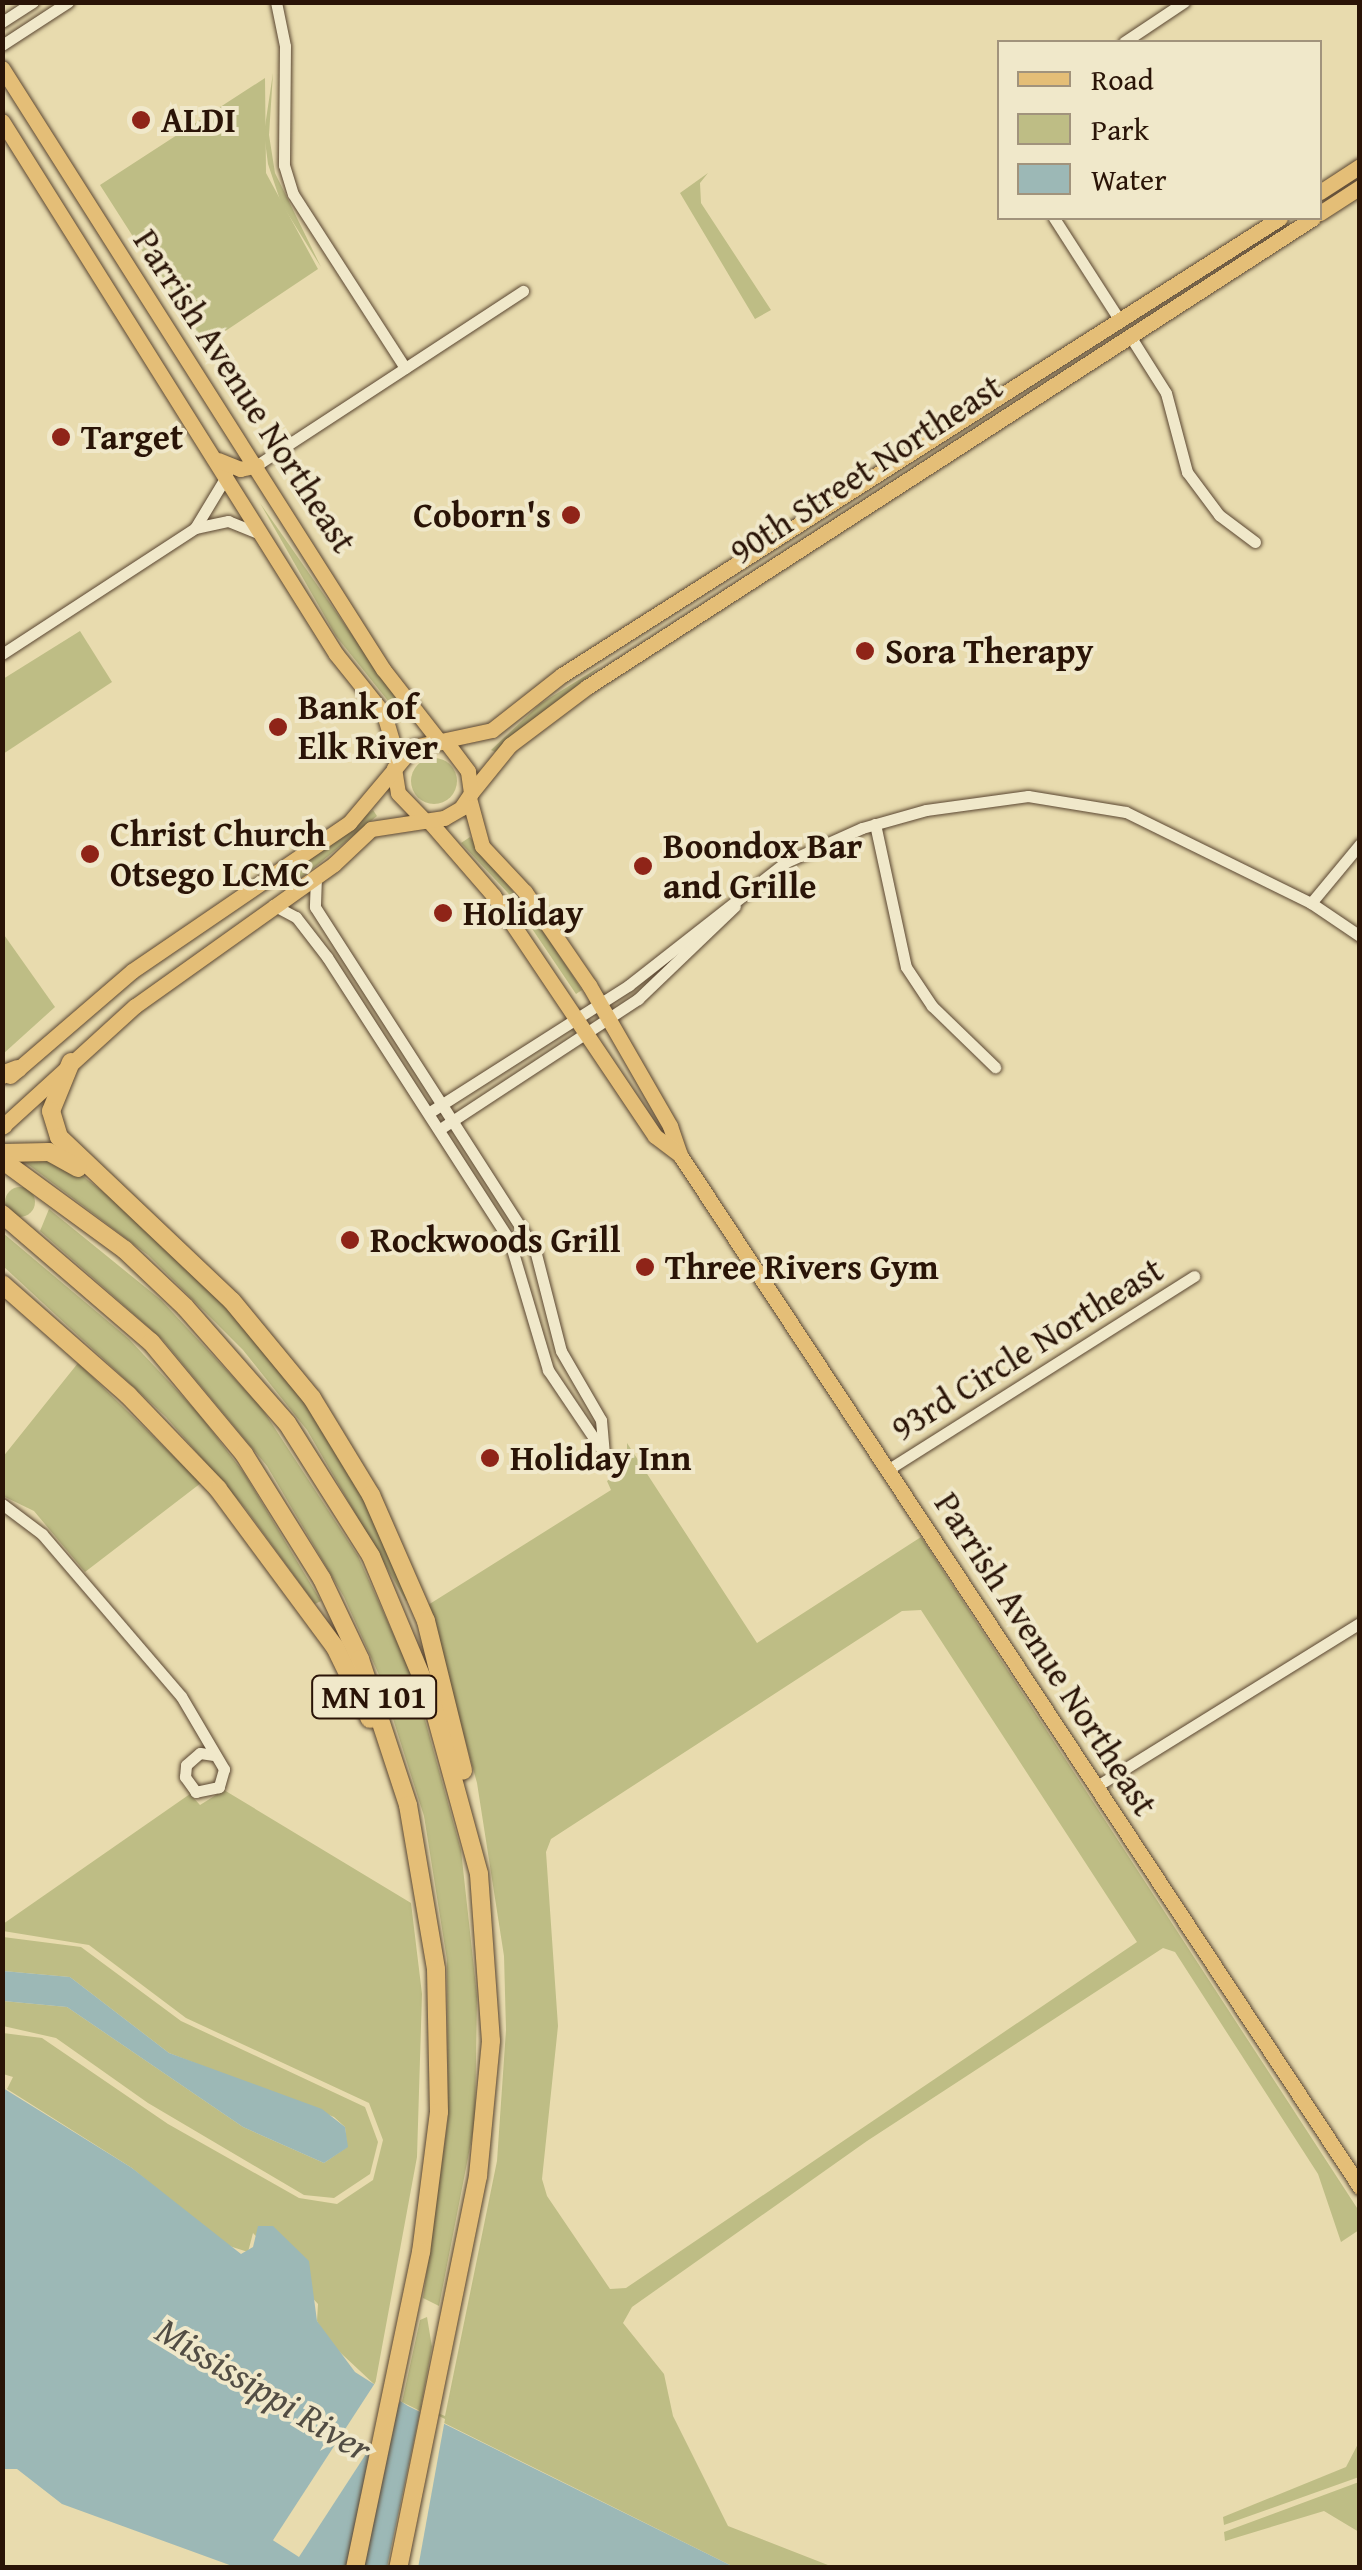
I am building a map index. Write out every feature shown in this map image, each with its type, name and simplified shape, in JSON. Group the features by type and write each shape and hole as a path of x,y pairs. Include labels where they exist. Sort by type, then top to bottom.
{"highway":[{"path":"71,1062 50,1111 52,1126 232,1301 312,1398 371,1495 409,1574 439,1664 469,1800 468,1841"},
{"path":"2,1152 49,1152 116,1192"},
{"name":"MN 101","path":"2,1160 125,1250 185,1307 287,1423 332,1488 409,1638 468,1841 489,1963 492,2040 478,2176 400,2568"},
{"name":"MN 101","path":"2,1214 151,1342 200,1395 286,1518 360,1658 408,1805 425,1886 442,2041 439,2112 422,2252 396,2354 355,2568"},
{"path":"5,1290 128,1395 218,1488 282,1569 365,1706 425,1886"}],"main road":[{"name":"Parrish Avenue Northeast","path":"2,68 400,695 443,742"},
{"name":"Parrish Avenue Northeast","path":"2,121 223,467 336,654 384,714 396,764"},
{"path":"1322,191 1360,166"},
{"path":"1322,212 1360,188"},
{"name":"90th Street Northeast","path":"443,742 492,730 562,675 1277,220"},
{"name":"90th Street Northeast","path":"470,796 510,745 587,687 1310,220"},
{"path":"223,467 257,466"},
{"path":"2,1083 10,1072 132,970 348,822 413,747 443,742 464,761 470,796 452,814 371,829 316,876 71,1062 3,1126"},
{"path":"396,764 398,794 427,821"},
{"name":"Parrish Avenue Northeast","path":"470,796 482,846 525,892 670,1126 680,1155 1360,2187"},
{"name":"Parrish Avenue Northeast","path":"427,821 493,895 655,1136 680,1155"}],"street":[{"path":"2,22 33,2"},
{"path":"2,45 68,2"},
{"path":"276,2 284,46 283,148 293,194 405,368"},
{"path":"1127,40 1184,2"},
{"path":"1055,220 1120,321"},
{"path":"257,466 523,291"},
{"path":"1130,336 1166,394 1187,472 1219,514 1255,542"},
{"path":"194,528 223,467"},
{"path":"2,654 194,528 228,520 264,537"},
{"path":"430,1112 574,1019 602,1012 661,980 754,884 825,842 874,824 991,799 1068,798 1126,812 1311,903 1360,936"},
{"path":"874,824 906,967 932,1006 995,1067"},
{"path":"1311,903 1360,844"},
{"path":"273,905 296,917 313,938 510,1239 548,1370 604,1453 601,1420 562,1350 535,1250 445,1103 315,907 316,876"},
{"path":"440,1128 583,1034 602,1012"},
{"name":"93rd Circle Northeast","path":"889,1469 1194,1276"},
{"path":"2,1504 42,1534 164,1671 214,1756"},
{"path":"1097,1786 1360,1623"}],"green space":[{"path":"273,73 269,135 275,173 321,267 281,203 268,164 264,133"},
{"path":"265,78 266,173 318,269 203,346 100,185"},
{"path":"708,173 700,183 701,203 771,310 755,319 680,193"},
{"path":"260,503 410,718 405,722 336,636"},
{"path":"80,631 112,682 3,754 3,679"},
{"path":"601,666 495,752 491,750 540,704"},
{"path":"434,758 450,765 457,781 450,797 434,804 418,797 411,781 418,765"},
{"path":"373,810 377,816 299,880 292,870"},
{"path":"470,837 540,926 582,990 576,994 508,893 461,843"},
{"path":"2,932 55,1007 3,1054 2,1053"},
{"path":"21,1159 63,1161 136,1217 204,1283 308,1402 364,1496 411,1599 406,1601 307,1430 243,1350 148,1255"},
{"path":"20,1187 31,1191 35,1202 31,1213 20,1217 9,1213 5,1202 9,1191"},
{"path":"49,1209 161,1300 261,1407 358,1556 414,1680 461,1850 477,1996 475,2122 439,2306 423,2298 448,2119 447,1960 424,1816 379,1675 344,1597 267,1466 163,1340 40,1231"},
{"path":"3,1233 129,1339 199,1414 244,1473 321,1601 315,1604 245,1508 166,1417 3,1266"},
{"path":"78,1363 201,1483 85,1572 34,1511 3,1496 2,1458"},
{"path":"627,1443 757,1643 921,1537 1359,2211 1359,2230 1341,2242 1318,2174 1175,1952 1163,1948 867,2141 632,2307 623,2323 664,2374 673,2416 728,2526 833,2567 734,2567 402,2402 420,2320 427,2317 432,2347 421,2406 445,2416 497,2161 506,2030 504,1956 477,1783 428,1605 611,1490 607,1481 627,1467","holes":["921,1610 1137,1942 626,2288 610,2289 547,2196 542,2179 558,2026 546,1852 551,1839 902,1611"]},
{"path":"224,1790 411,1903 422,1994 417,2157 375,2385 329,2342 317,2321 318,2304 253,2233 248,2252 223,2244 132,2168 7,2089 13,2077 3,2074 3,2033 42,2038 168,2124 299,2198 337,2204 373,2180 383,2140 369,2103 186,2018 89,1945 3,1931 3,1924 190,1794 200,1805"},
{"path":"3,1937 81,1947 181,2021 365,2107 378,2142 370,2174 334,2198 304,2195 148,2103 56,2038 3,2026 3,2001 67,2007 243,2127 324,2163 347,2147 345,2127 334,2117 169,2053 70,1977 3,1971"},
{"path":"1359,2442 1359,2477 1224,2525 1223,2517 1346,2467"},
{"path":"1359,2482 1359,2532 1324,2511 1225,2541 1224,2532"}],"water":[{"path":"3,1971 70,1977 169,2053 322,2109 345,2127 348,2147 324,2163 243,2127 67,2007 3,2001"},
{"name":"Mississippi River","path":"3,2088 132,2168 241,2254 253,2247 258,2226 273,2226 309,2261 317,2321 355,2372 408,2406 734,2567 235,2567 62,2504 17,2469 3,2469"}],"pier":[{"path":"377,2380 403,2397 299,2557 273,2540"},
{"path":"421,2407 445,2419 418,2568 387,2567"}],"place":[{"name":"ALDI","path":"141,120"},
{"name":"Target","path":"61,437"},
{"name":"Coborn's","path":"571,515"},
{"name":"Sora Therapy","path":"865,651"},
{"name":"Bank of Elk River","path":"278,727"},
{"name":"Christ Church Otsego LCMC","path":"90,854"},
{"name":"Boondox Bar and Grille","path":"643,866"},
{"name":"Holiday","path":"443,913"},
{"name":"Rockwoods Grill","path":"350,1240"},
{"name":"Three Rivers Gym","path":"645,1267"},
{"name":"Holiday Inn","path":"490,1458"}]}
